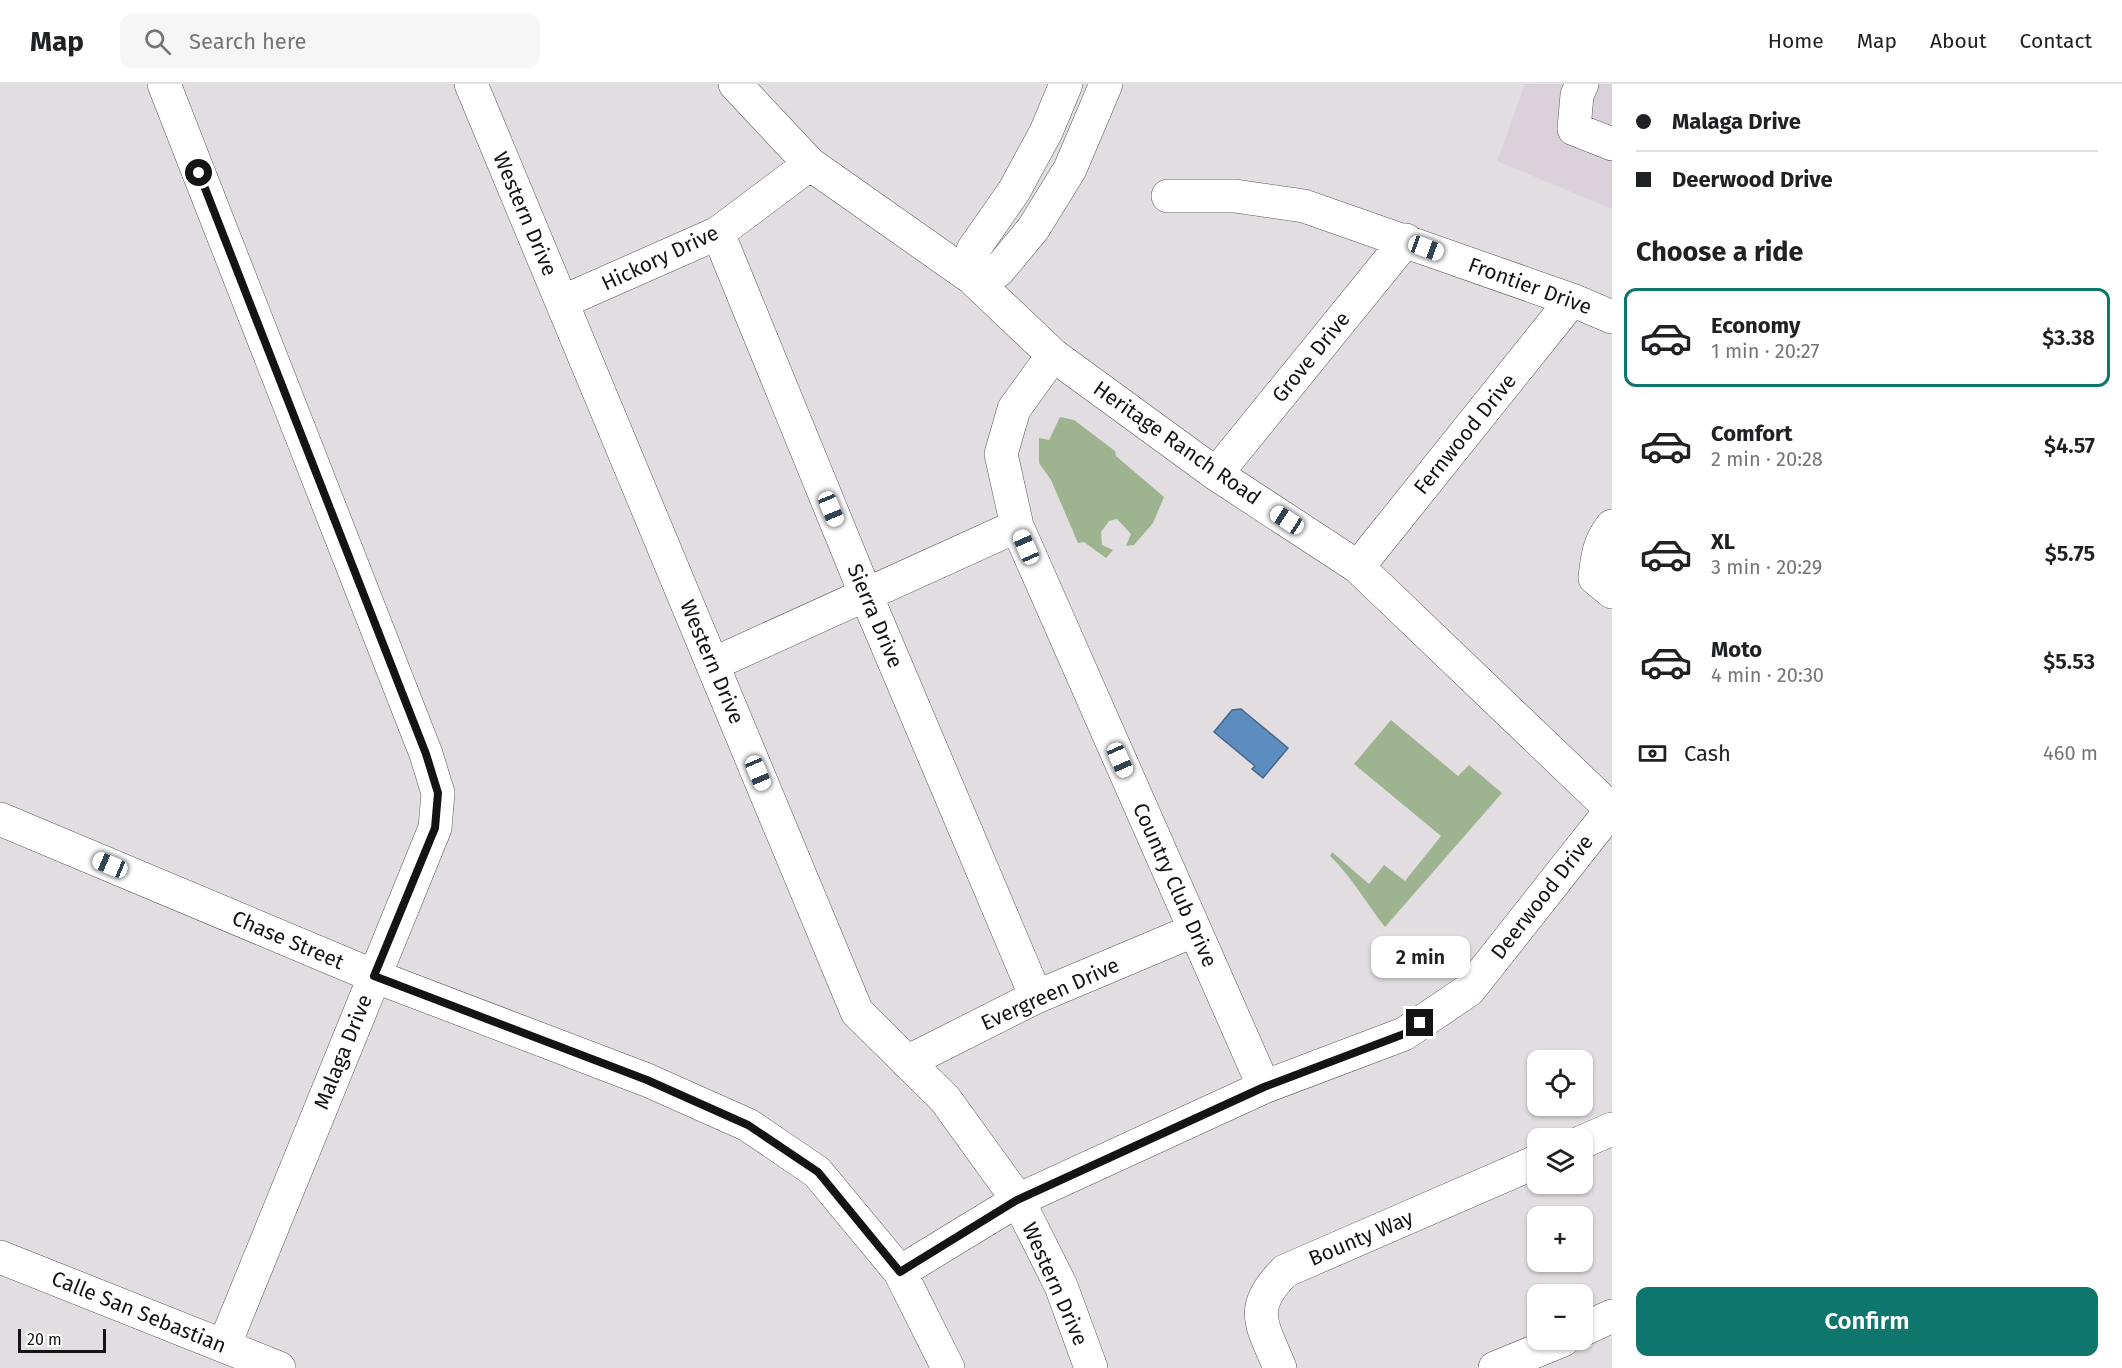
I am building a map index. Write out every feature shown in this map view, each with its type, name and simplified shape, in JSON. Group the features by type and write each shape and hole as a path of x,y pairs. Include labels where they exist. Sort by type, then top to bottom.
{"street":[{"name":"Malaga Drive","path":"164,84 426,754 438,793 435,828 224,1346"},
{"name":"Western Drive","path":"471,84 857,1012 945,1099 1017,1200 1060,1286 1091,1368"},
{"name":"Heritage Ranch Road","path":"735,84 810,164 972,278 1053,355 1216,474 1358,567 1612,810"},
{"path":"1088,125 1061,97 1014,191 973,250 972,278 999,271 1033,229 1070,169 1106,84"},
{"path":"1582,84 1577,95 1574,129 1612,144"},
{"name":"Hickory Drive","path":"562,302 718,233 810,164"},
{"name":"Frontier Drive","path":"1168,196 1235,196 1304,206 1406,240 1572,300 1612,317"},
{"name":"Sierra Drive","path":"718,233 866,595 1036,997"},
{"name":"Grove Drive","path":"1216,474 1406,240"},
{"name":"Fernwood Drive","path":"1358,567 1572,300"},
{"name":"Country Club Drive","path":"1053,355 1014,409 1001,454 1017,526 1264,1087"},
{"path":"713,664 1017,526"},
{"path":"1612,526 1603,537 1597,558 1595,578 1612,592"},
{"name":"Deerwood Drive","path":"1017,1200 1264,1087 1404,1034 1469,990 1612,810"},
{"name":"Chase Street","path":"0,819 374,976 647,1080 748,1125 818,1172 900,1272 948,1368"},
{"name":"Evergreen Drive","path":"907,1062 1036,997 1195,930"},
{"path":"1593,1137 1612,1129"},
{"name":"Bounty Way","path":"1280,1368 1259,1319 1268,1288 1285,1271 1527,1166"},
{"name":"Western Drive","path":"900,1272 1017,1200"},
{"name":"Calle San Sebastian","path":"0,1257 279,1368"},
{"path":"1593,1325 1612,1316"},
{"path":"1495,1368 1539,1350"}],"shaded area":[{"path":"1525,84 1612,84 1612,209 1497,161"}],"green space":[{"path":"1060,417 1074,420 1115,451 1116,456 1164,497 1153,523 1134,545 1126,546 1131,534 1117,519 1109,521 1101,532 1102,545 1113,550 1106,558 1084,542 1078,543 1051,480 1039,463 1039,438 1049,440"},
{"path":"1391,720 1458,776 1469,765 1502,793 1385,927 1352,881 1330,856 1332,852 1369,884 1384,865 1405,881 1441,836 1354,764"}],"water":[{"path":"1241,709 1288,748 1263,778 1252,769 1255,766 1214,732 1232,710"}],"route":[{"path":"199,173 426,754 438,793 435,828 374,976 647,1080 748,1125 818,1172 900,1272 1017,1200 1264,1087 1404,1034 1420,1023"}]}
